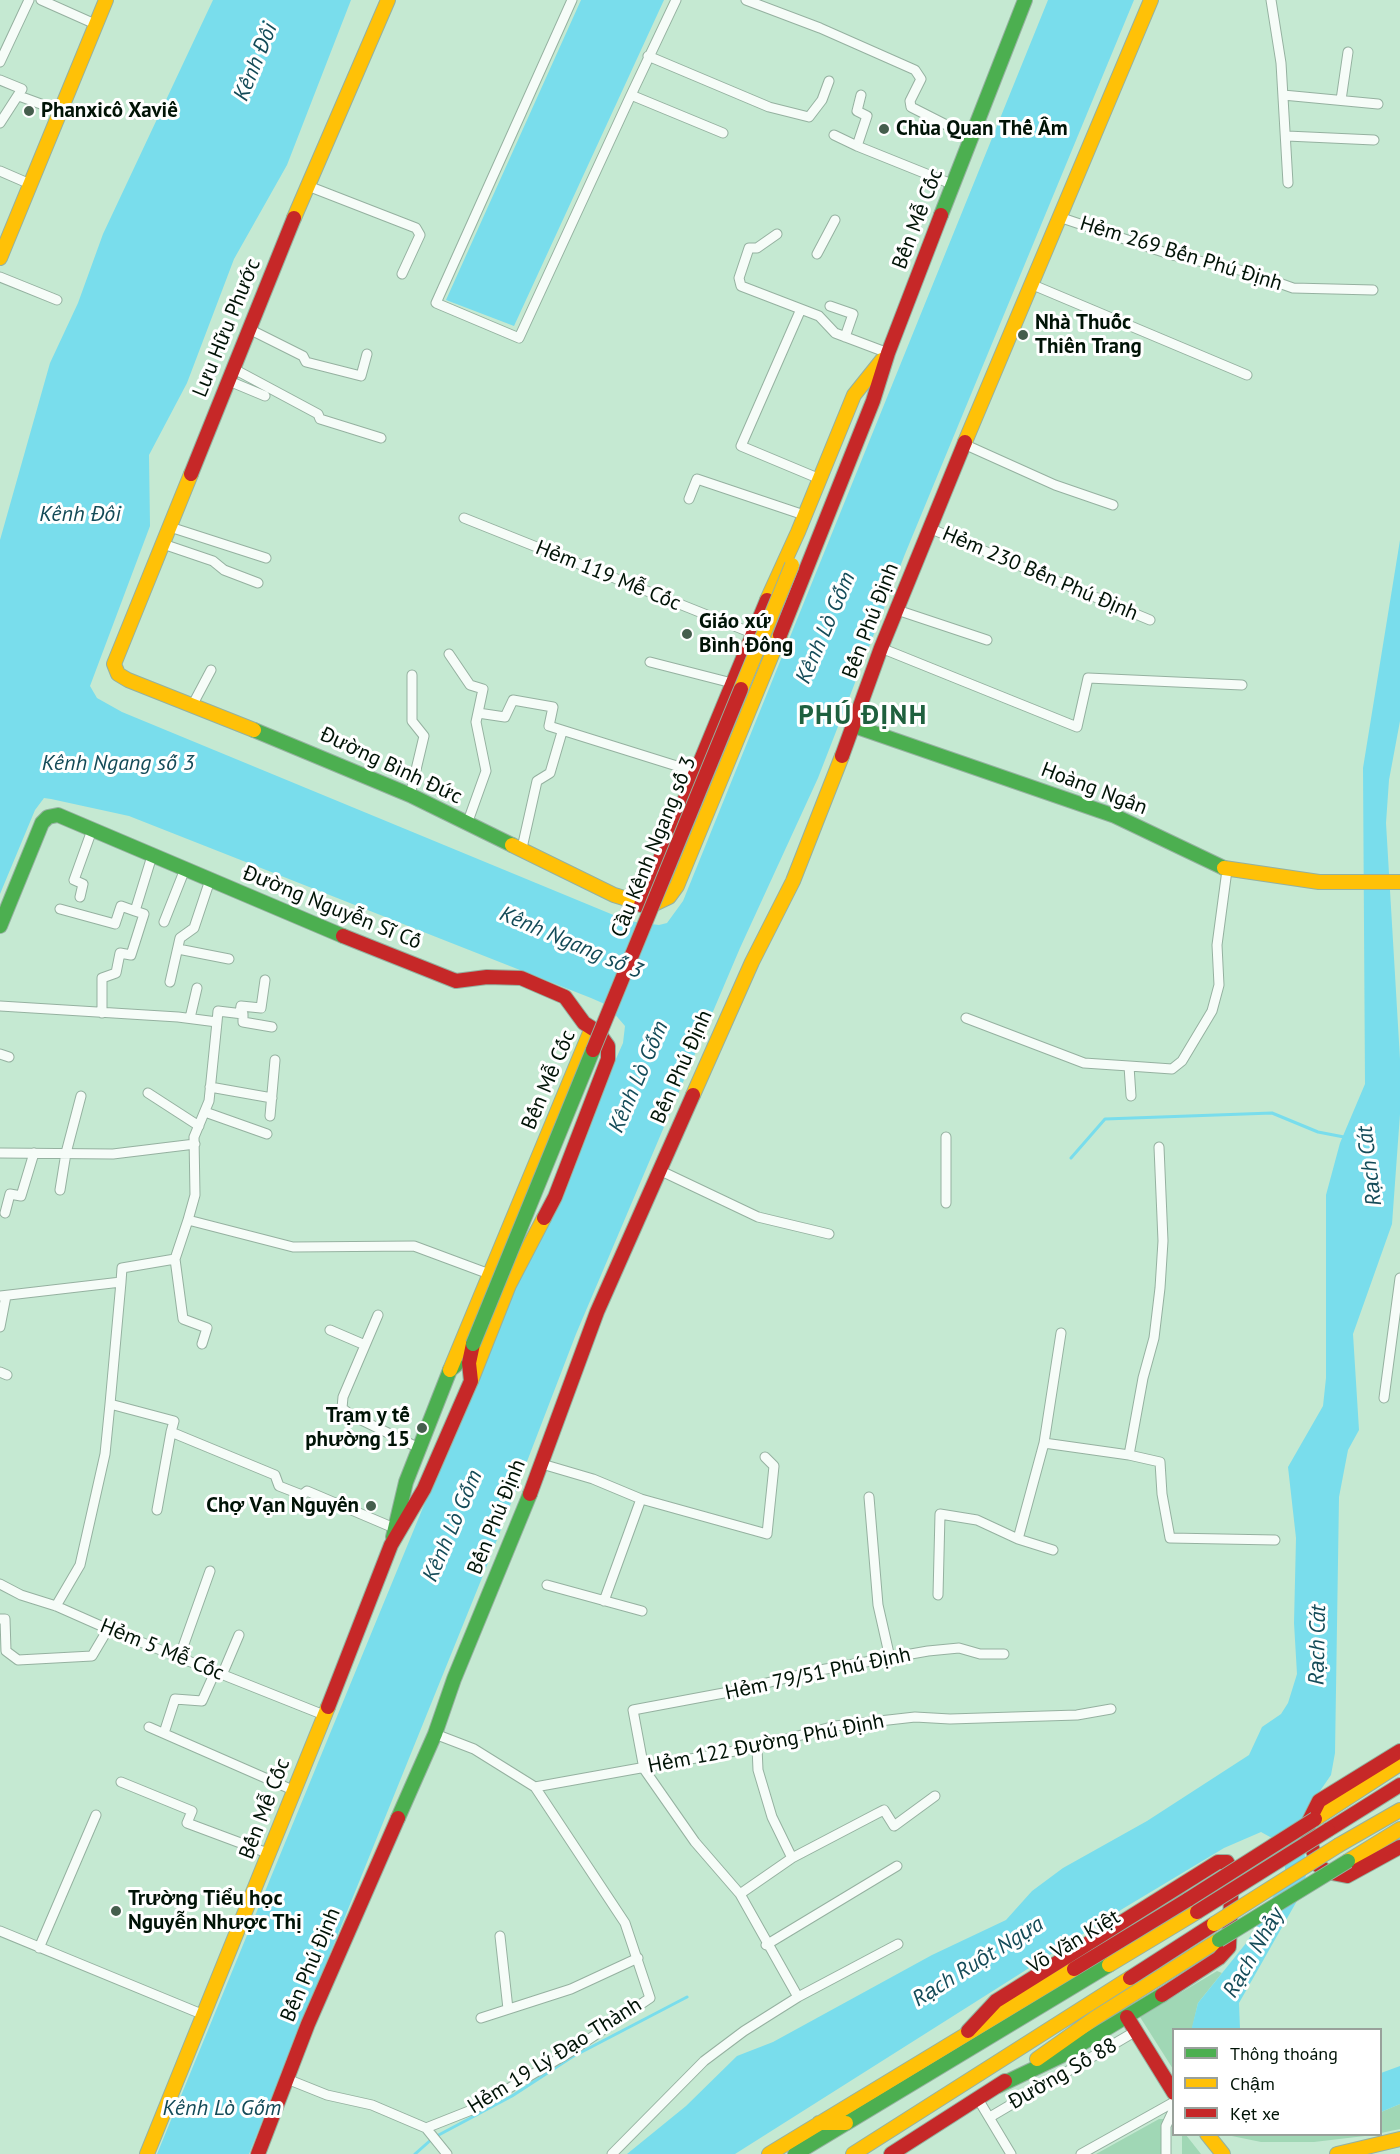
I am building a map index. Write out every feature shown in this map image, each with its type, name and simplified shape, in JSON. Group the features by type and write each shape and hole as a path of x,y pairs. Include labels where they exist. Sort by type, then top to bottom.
{"main road":[{"path":"0,258 106,0"},
{"name":"Lưu Hữu Phước","path":"118,674 114,664 120,645 251,330 308,186 388,0"},
{"name":"Bến Mễ Cốc","path":"888,353 854,395 798,532 784,558 752,633 641,905 650,906 663,901 677,886 803,580 816,540 873,400 888,353 1025,0"},
{"name":"Bến Phú Định","path":"258,2154 308,2024 435,1734 453,1679 542,1464 597,1312 752,962 793,881 929,528 1034,285 1151,0"},
{"path":"834,444 850,452"},
{"name":"Bến Mễ Cốc","path":"792,565 798,532"},
{"name":"Bến Mễ Cốc","path":"792,565 816,540"},
{"name":"Cầu Kênh Ngang số 3","path":"473,1344 792,565"},
{"name":"Đường Bình Đức","path":"118,674 410,795 466,824 522,848 547,864 641,905"},
{"name":"Hoàng Ngân","path":"854,726 1115,816 1227,870 1319,882 1400,882"},
{"name":"Đường Nguyễn Sĩ Cố","path":"0,926 42,823 48,817 58,815 456,981 487,977 521,978 565,997 591,1030"},
{"name":"Bến Mễ Cốc","path":"147,2154 270,1854 392,1545 424,1489 509,1285 555,1197 606,1066 608,1046 598,1032 591,1030 492,1275 450,1370 406,1482 392,1545"},
{"name":"Bến Mễ Cốc","path":"450,1370 464,1358 473,1344"},
{"name":"Bến Mễ Cốc","path":"471,1380 469,1363 473,1344"},
{"path":"406,1482 424,1489"},
{"path":"1400,1751 1319,1801 1308,1823 1308,1836 1318,1865 1327,1872 1347,1876 1400,1847"},
{"name":"Võ Văn Kiệt","path":"769,2154 968,2031 1189,1899 1400,1764"},
{"name":"Võ Văn Kiệt","path":"794,2154 1197,1912 1400,1785"},
{"path":"860,2151 1339,1845 1400,1810"},
{"path":"891,2154 998,2086 1095,2018 1400,1829"},
{"path":"968,2031 996,2001 1218,1862 1227,1862 1232,1872 1228,1947 1219,1958 1061,2056 998,2086"},
{"path":"1127,2017 1172,2091"},
{"path":"819,2123 847,2123"},
{"path":"794,2154 799,2136"},
{"path":"1209,2136 1223,2154"},
{"path":"1337,2154 1394,2145"}],"street":[{"path":"0,62 29,0"},
{"path":"41,0 95,24"},
{"path":"572,0 436,303 519,338 648,56 676,0"},
{"path":"746,0 820,28 915,70 921,79 910,101 911,106 972,138"},
{"path":"1271,0 1287,136 1288,183"},
{"path":"1341,100 1348,52"},
{"path":"648,56 769,107 808,117 822,100 829,81"},
{"path":"0,80 22,88 0,123"},
{"path":"630,95 723,133"},
{"path":"857,146 867,116 857,111 861,95"},
{"path":"1283,95 1378,104"},
{"path":"19,96 60,111"},
{"path":"834,135 954,185"},
{"path":"1287,136 1374,140"},
{"path":"0,171 30,184"},
{"path":"308,186 416,228 420,235 402,274"},
{"name":"Hẻm 269 Bến Phú Định","path":"1062,218 1172,255 1248,272 1293,288 1373,290"},
{"path":"817,254 835,220"},
{"path":"777,234 757,248 749,248 739,278 741,286 819,316 835,333 888,353"},
{"path":"0,277 57,300"},
{"path":"1034,285 1247,375"},
{"path":"830,306 853,314 845,337"},
{"path":"801,309 741,446 820,479"},
{"path":"251,330 303,356 306,362 361,376 367,354"},
{"path":"231,375 265,396"},
{"path":"231,375 318,414 320,419 381,438"},
{"path":"966,445 1055,485 1113,505"},
{"path":"689,499 697,479 804,515"},
{"name":"Hẻm 119 Mễ Cốc","path":"464,518 752,633"},
{"path":"170,527 266,558"},
{"name":"Hẻm 230 Bến Phú Định","path":"929,528 1150,620"},
{"path":"163,544 213,561 224,570 258,583"},
{"path":"897,610 987,640"},
{"path":"881,648 1077,727 1088,678 1242,685"},
{"path":"449,654 470,685 483,689 476,722 486,771 466,824"},
{"path":"650,662 732,683"},
{"path":"193,704 211,670"},
{"path":"410,795 424,736 412,721 412,675"},
{"path":"477,713 505,717 513,700 553,707 549,726 562,732 696,772"},
{"path":"522,848 537,781 550,773 562,732"},
{"path":"80,897 83,884 74,880 92,830"},
{"path":"135,910 152,856"},
{"path":"164,922 184,869"},
{"path":"966,1018 1084,1063 1172,1069 1182,1060 1212,1011 1219,985 1218,945 1227,870"},
{"path":"170,982 180,938 194,928 210,880"},
{"path":"60,909 115,924 121,906 144,914 131,955 120,953 116,973 102,978 102,1013"},
{"path":"178,949 229,959"},
{"path":"240,1014 241,1006 261,1008 265,980"},
{"path":"190,1018 197,988"},
{"path":"0,1006 190,1018 217,1022"},
{"path":"202,1344 207,1328 183,1319 175,1260 195,1195 195,1144 210,1087 218,1011 243,1014 243,1022 272,1027"},
{"path":"270,1116 275,1060"},
{"path":"1129,1065 1131,1096"},
{"path":"210,1087 272,1098"},
{"path":"148,1094 199,1126"},
{"path":"60,1190 66,1153 81,1096"},
{"path":"205,1112 267,1134"},
{"path":"946,1137 946,1203"},
{"path":"0,1153 113,1154 195,1144"},
{"path":"1129,1455 1143,1378 1154,1338 1160,1288 1163,1241 1159,1147"},
{"path":"5,1213 10,1194 21,1196 34,1153"},
{"path":"659,1170 758,1217 829,1234"},
{"path":"188,1220 293,1247 414,1246 492,1275"},
{"path":"56,1606 80,1565 105,1454 122,1268 175,1260"},
{"path":"1384,1398 1400,1278"},
{"path":"0,1327 3,1296 121,1282"},
{"path":"378,1315 343,1397 342,1408 351,1415 419,1448"},
{"path":"330,1330 365,1345"},
{"path":"1018,1539 1044,1443 1061,1334"},
{"path":"110,1404 174,1421 157,1510"},
{"path":"171,1432 275,1475 279,1486 302,1495 307,1491 394,1528"},
{"path":"1044,1443 1129,1455 1160,1462 1162,1494 1170,1538 1275,1540"},
{"path":"542,1464 593,1479 641,1499 767,1534 774,1466 765,1457"},
{"path":"869,1497 878,1605 890,1658"},
{"path":"604,1601 641,1499"},
{"path":"938,1596 940,1514 977,1520 1018,1539 1053,1550"},
{"path":"179,1658 210,1572"},
{"name":"Hẻm 5 Mễ Cốc","path":"0,1584 21,1595 56,1606 179,1658 324,1715"},
{"path":"547,1585 642,1611"},
{"path":"0,1619 5,1619 6,1651 18,1660 92,1656 108,1629"},
{"path":"164,1733 175,1699 202,1701 239,1635"},
{"name":"Hẻm 79/51 Phú Định","path":"644,1769 633,1710 729,1692 820,1670 890,1658 959,1648 980,1654 1004,1654"},
{"name":"Hẻm 122 Đường Phú Định","path":"535,1787 757,1748 835,1726 915,1717 950,1719 1077,1715 1111,1709"},
{"path":"149,1727 295,1791"},
{"path":"435,1734 474,1749 535,1787 625,1923 638,1958 571,1989 481,2018"},
{"path":"757,1748 758,1770 772,1817 792,1858"},
{"path":"644,1769 695,1842 740,1894 766,1945 798,1997"},
{"path":"121,1782 192,1811 187,1823 270,1854"},
{"path":"740,1894 792,1858 884,1810 894,1826 935,1796"},
{"path":"39,1948 96,1815"},
{"path":"766,1945 897,1866"},
{"path":"0,1931 204,2015"},
{"path":"500,1936 508,2009"},
{"path":"612,2154 704,2061 744,2031 798,1997 898,1944"},
{"name":"Hẻm 19 Lý Đạo Thành","path":"426,2128 474,2109 570,2052 650,1998 640,1973 638,1958"},
{"name":"Đường Số 88","path":"990,2116 1136,2031"},
{"path":"287,2079 327,2095 372,2105 426,2128 447,2154"},
{"path":"978,2098 1011,2154"},
{"path":"1081,2154 1172,2103"},
{"path":"1166,2154 1166,2126 1172,2111"}],"green space":[{"path":"1217,1971 1222,1973 1198,2003 1192,2028 1172,2028 1172,2067 1140,2017"},
{"path":"1400,2104 1400,2129 1382,2133 1382,2112"},
{"path":"1159,2119 1164,2119 1164,2154 1096,2154"},
{"path":"1182,2136 1187,2136 1201,2154 1182,2154"},
{"path":"1232,2136 1365,2136 1314,2142 1261,2142"}],"water":[{"path":"213,0 351,0 287,165 234,259 187,383 149,455 150,526 90,686 97,698 122,712 628,921 659,925 667,923 683,901 1048,0 1134,0 905,554 818,778 740,948 576,1334 488,1563 249,2154 157,2154 503,1313 623,1043 625,1026 607,1005 591,998 129,816 51,799 44,798 35,810 0,894 0,540 50,363 78,303 103,234"},
{"path":"581,0 664,0 514,326 446,300"},
{"path":"1400,540 1400,721 1389,780 1386,823 1400,1059 1400,1114 1392,1224 1353,1334 1359,1430 1348,1450 1339,1497 1335,1753 1331,1775 1311,1804 1303,1826 1306,1875 1302,1892 1239,2003 1240,2028 1192,2027 1198,2003 1247,1942 1285,1876 1285,1851 1281,1843 1261,1832 1224,1848 1124,1908 735,2154 627,2154 686,2106 737,2056 773,2042 932,1955 1006,1920 1032,1891 1063,1868 1147,1821 1249,1755 1262,1727 1281,1714 1288,1703 1297,1674 1294,1623 1296,1538 1288,1467 1323,1406 1326,1378 1326,1195 1340,1143 1365,1084 1363,768"},
{"path":"1400,2066 1400,2104 1382,2112 1382,2073"}],"waterway":[{"name":"Rạch Cát","path":"1071,1158 1105,1119 1272,1113 1318,1132 1344,1137"},
{"path":"415,2154 433,2138 512,2096 572,2057 687,1997"}],"traffic: fast":[{"path":"941,215 1025,0"},
{"path":"854,726 1115,816 1224,868"},
{"path":"254,730 410,795 512,845"},
{"path":"0,926 42,823 48,817 58,815 343,936"},
{"path":"473,1344 593,1050"},
{"path":"393,1537 406,1482 450,1370 456,1365"},
{"path":"398,1818 435,1734 454,1679 530,1494"},
{"path":"1219,1940 1348,1861"},
{"path":"795,2154 1109,1965"},
{"path":"998,2086 1061,2056 1162,1995"}],"traffic: slow":[{"path":"0,258 106,0"},
{"path":"294,218 388,0"},
{"path":"965,442 1151,0"},
{"path":"767,600 798,532 854,395 882,360"},
{"path":"191,474 114,664 118,674 128,680 254,730"},
{"path":"741,689 792,565"},
{"path":"512,845 614,895 650,906 669,897 677,886 780,635"},
{"path":"693,1095 752,962 793,881 842,756"},
{"path":"1224,868 1319,882 1400,882"},
{"path":"450,1370 591,1030"},
{"path":"471,1381 509,1285 544,1218"},
{"path":"147,2154 328,1707"},
{"path":"1315,1819 1400,1764"},
{"path":"1339,1845 1400,1810"},
{"path":"1348,1861 1400,1829"},
{"path":"1214,1924 1339,1845"},
{"path":"1109,1965 1197,1912"},
{"path":"1037,2059 1095,2018 1219,1940"},
{"path":"769,2154 1074,1969"},
{"path":"853,2154 1130,1978"},
{"path":"819,2123 846,2123"},
{"path":"1209,2136 1223,2154"},
{"path":"1337,2154 1400,2139"}],"traffic: jam":[{"path":"780,635 873,401 888,353 941,215"},
{"path":"191,474 294,218"},
{"path":"842,756 881,648 965,442"},
{"path":"641,905 767,600"},
{"path":"593,1050 741,689"},
{"path":"343,936 456,981 487,977 521,978 565,997 584,1023 598,1032 608,1046 608,1059 555,1197 544,1218"},
{"path":"530,1494 597,1312 693,1095"},
{"path":"328,1707 391,1545 424,1489 471,1381 469,1363 473,1344"},
{"path":"1400,1751 1319,1801 1308,1823 1308,1836 1318,1865 1327,1872 1347,1876 1400,1847"},
{"path":"1328,1830 1400,1785"},
{"path":"258,2154 308,2024 398,1818"},
{"path":"1189,1899 1315,1819"},
{"path":"1197,1912 1328,1830"},
{"path":"968,2031 996,2001 1218,1862 1227,1862 1232,1872 1229,1947 1219,1958 1162,1995"},
{"path":"1074,1969 1189,1899"},
{"path":"1130,1978 1214,1924"},
{"path":"1127,2017 1172,2090"},
{"path":"891,2154 1005,2081"}],"place":[{"name":"Phanxicô Xaviê","path":"29,111"},
{"name":"Chùa Quan Thế Âm","path":"884,129"},
{"name":"Nhà Thuốc Thiên Trang","path":"1023,335"},
{"name":"Giáo xứ Bình Đông","path":"687,634"},
{"name":"Trạm y tế phường 15","path":"422,1428"},
{"name":"Chợ Vạn Nguyên","path":"371,1506"},
{"name":"Trường Tiểu học Nguyễn Nhược Thị","path":"116,1911"}],"district":[{"name":"PHÚ ĐỊNH","path":"863,716"}],"water label":[{"name":"Kênh Đôi","path":"256,62"},
{"name":"Kênh Đôi","path":"80,515"},
{"name":"Kênh Lò Gốm","path":"826,628"},
{"name":"Kênh Ngang số 3","path":"118,764"},
{"name":"Kênh Ngang số 3","path":"571,943"},
{"name":"Kênh Lò Gốm","path":"639,1077"},
{"name":"Kênh Lò Gốm","path":"453,1526"},
{"name":"Rạch Nhảy","path":"1254,1953"},
{"name":"Rạch Ruột Ngựa","path":"978,1962"},
{"name":"Kênh Lò Gốm","path":"222,2109"}]}
